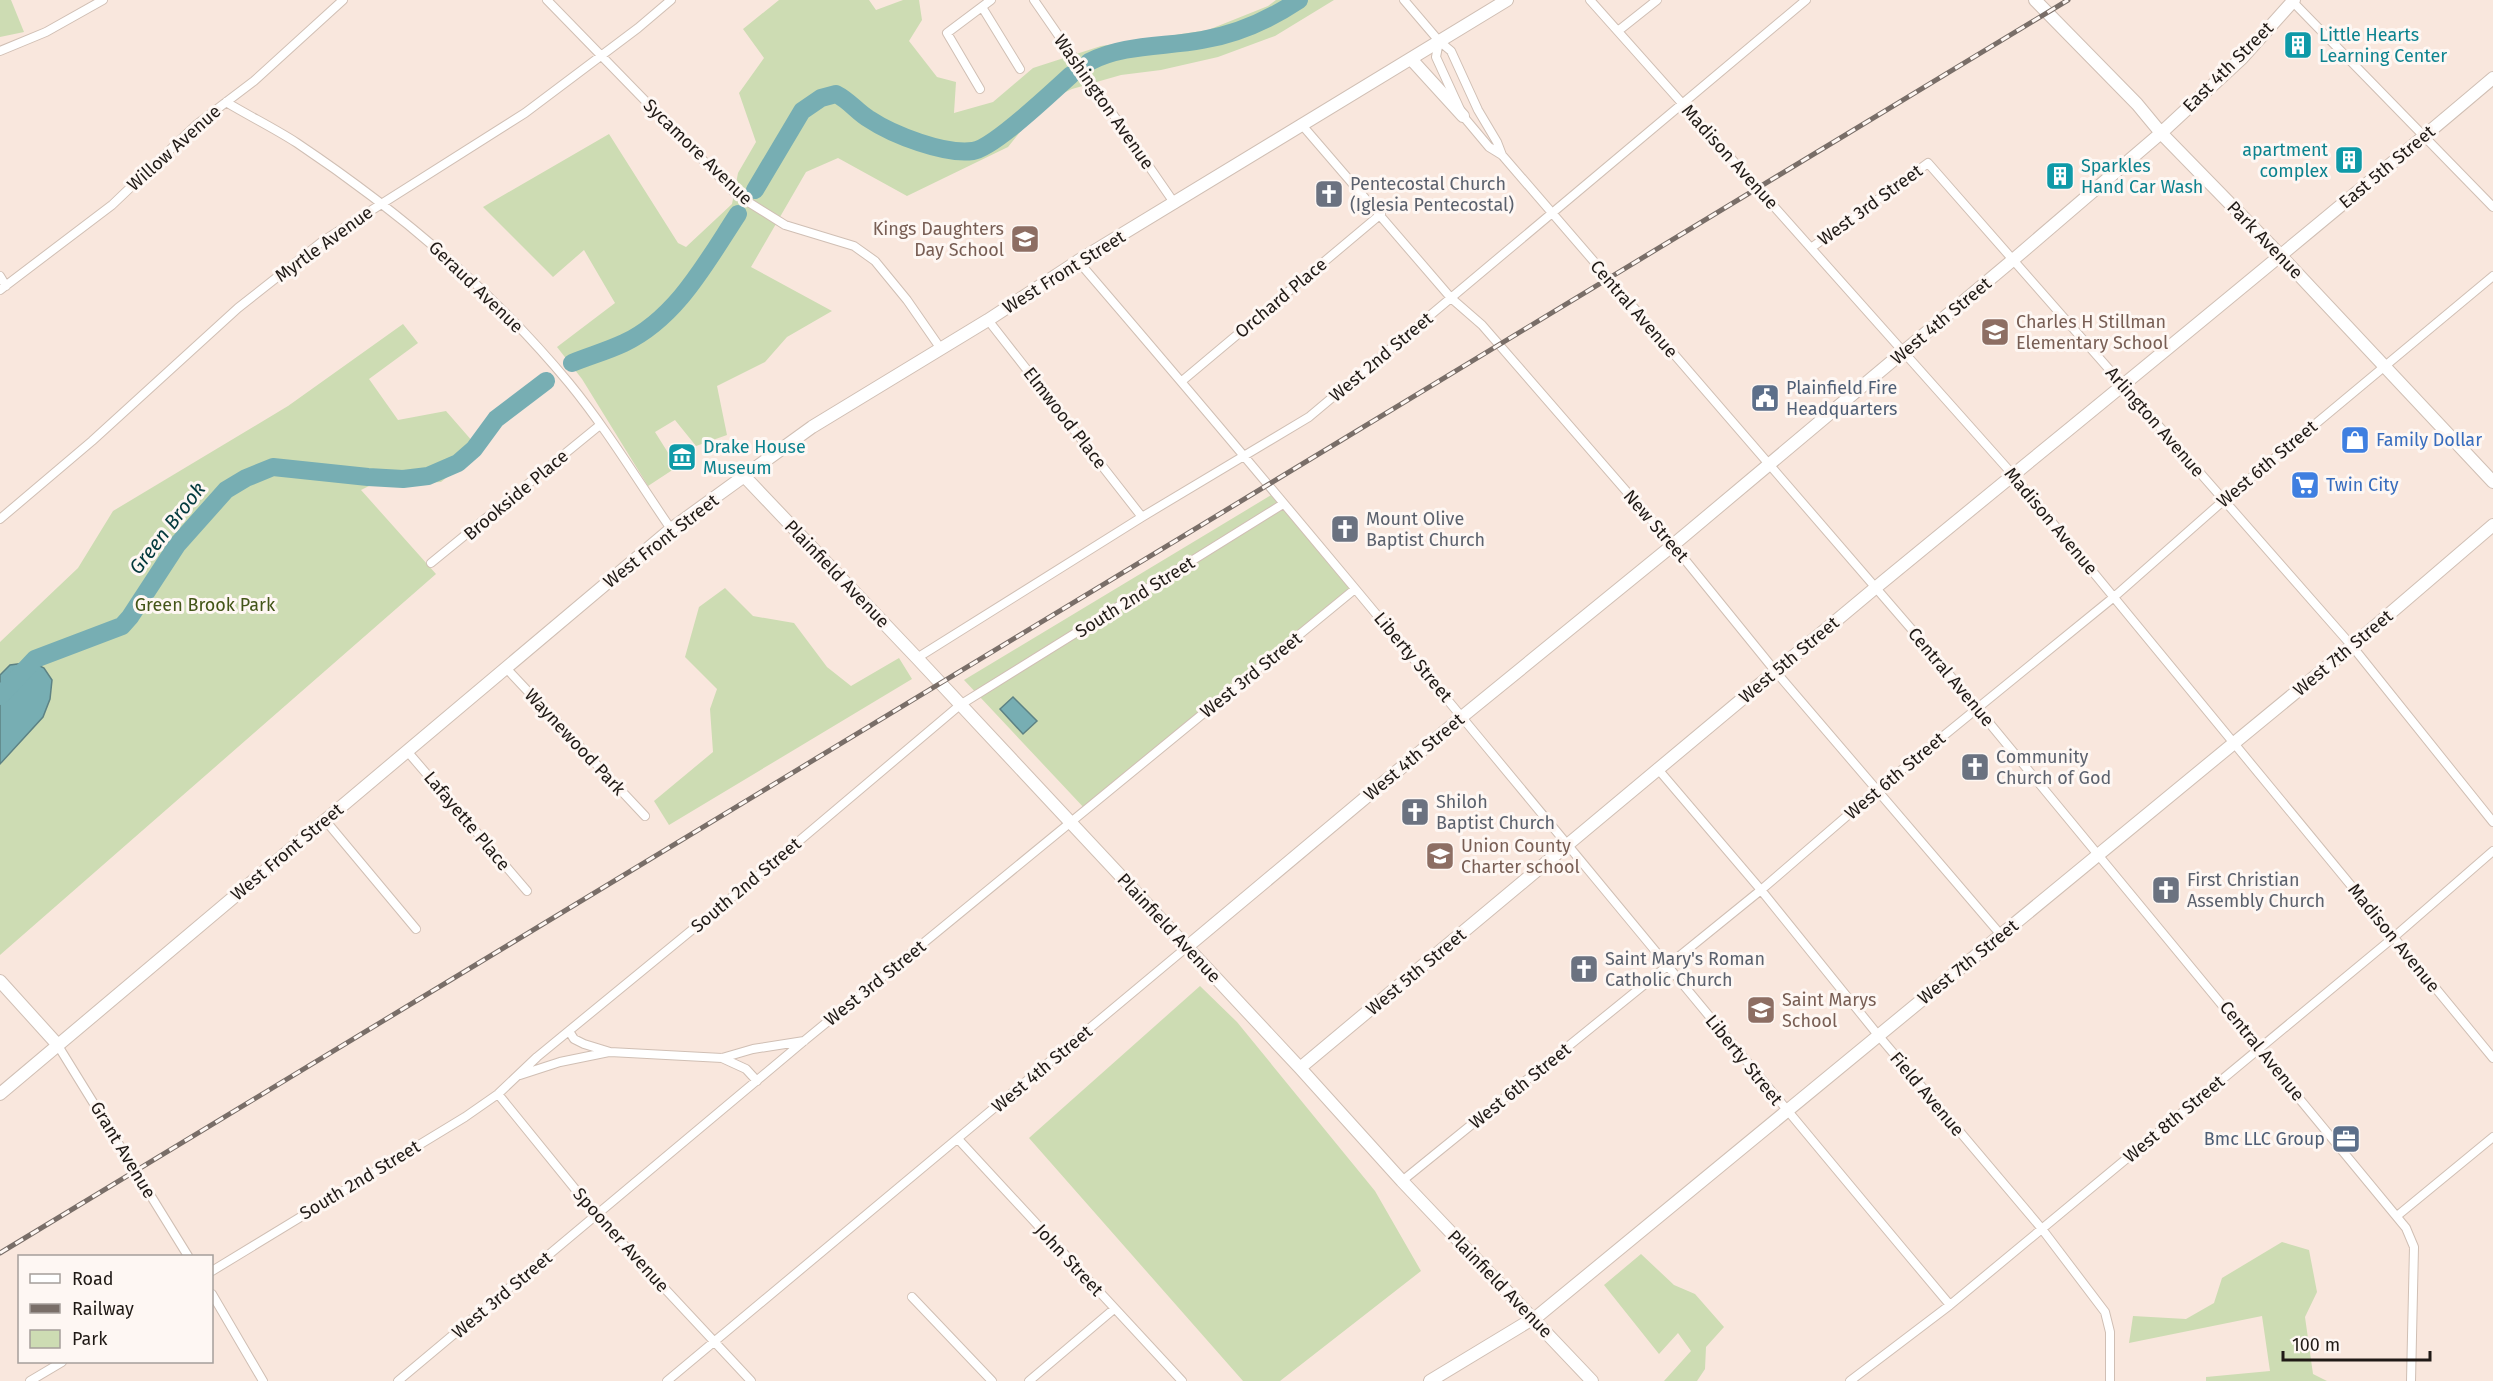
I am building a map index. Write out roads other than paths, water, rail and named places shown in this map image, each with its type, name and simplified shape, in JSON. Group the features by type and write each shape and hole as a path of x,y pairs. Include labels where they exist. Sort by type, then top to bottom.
{"main road":[{"name":"West Front Street","path":"0,1094 671,529 812,427 988,320 1078,261 1507,0"},
{"name":"Park Avenue","path":"2035,0 2137,104 2161,133 2281,256 2493,482"},
{"name":"East 4th Street","path":"2161,133 2242,58 2293,1"},
{"path":"1410,59 1463,116"},
{"name":"East 5th Street","path":"2281,256 2493,78"},
{"name":"West 4th Street","path":"1187,947 1904,352 2161,133"},
{"name":"West 5th Street","path":"1300,1068 1569,845 1657,768 2281,256"},
{"name":"Plainfield Avenue","path":"745,477 1300,1068 1402,1181 1592,1381"},
{"name":"West 7th Street","path":"1430,1381 1533,1318 2352,646 2493,525"},
{"path":"0,981 57,1044"}],"street":[{"path":"0,51 46,32 103,0"},
{"name":"Willow Avenue","path":"3,288 112,205 196,125 254,81 343,0"},
{"name":"Sycamore Avenue","path":"547,0 737,195 785,225 854,246 866,252 908,300 941,349"},
{"name":"Myrtle Avenue","path":"0,519 92,441 238,308 323,241 525,112 639,28 671,0"},
{"path":"980,89 947,33 991,0"},
{"name":"Washington Avenue","path":"1034,0 1175,204"},
{"path":"1404,0 1439,41"},
{"name":"Madison Avenue","path":"1590,0 2014,476 2493,1058"},
{"path":"1618,31 1657,0"},
{"name":"West 2nd Street","path":"917,658 1142,517 1310,417 1683,105 1803,1"},
{"path":"2293,1 2493,207"},
{"path":"982,7 1020,69"},
{"name":"Central Avenue","path":"1502,155 1451,51 1439,41 1436,57 1463,116 1489,147 1502,155 1920,639 2406,1227 2414,1247 2411,1381"},
{"name":"Geraud Avenue","path":"226,102 294,142 381,203 432,244 486,294 571,384 671,529"},
{"name":"New Street","path":"1302,125 1451,298 1482,325 1673,545 1776,672 2001,935"},
{"name":"West 3rd Street","path":"1811,248 1928,162"},
{"name":"Arlington Avenue","path":"1928,162 2352,646 2493,822"},
{"name":"Orchard Place","path":"1182,381 1381,214"},
{"name":"Liberty Street","path":"1078,261 1182,381 1244,458 1463,716 1786,1112 1950,1305"},
{"path":"0,276 3,288"},
{"name":"West 6th Street","path":"1402,1181 1761,890 1877,790 2114,597 2223,501 2493,276"},
{"name":"Elmwood Place","path":"988,320 1142,517"},
{"name":"Brookside Place","path":"431,563 600,425"},
{"name":"South 2nd Street","path":"213,1270 498,1094 568,1031 754,879 960,705 1283,504"},
{"name":"West 3rd Street","path":"398,1381 804,1041 1355,589"},
{"name":"Waynewood Park","path":"506,668 645,816"},
{"name":"Lafayette Place","path":"407,751 527,891"},
{"name":"Field Avenue","path":"1657,768 2042,1229 2105,1312 2110,1332 2110,1381"},
{"path":"325,820 416,929"},
{"name":"West 8th Street","path":"1850,1381 1950,1305 2394,937 2493,850"},
{"name":"West 4th Street","path":"667,1381 1187,947"},
{"path":"568,1031 574,1039 610,1052 722,1058 753,1049 804,1041"},
{"name":"Grant Avenue","path":"57,1044 187,1255"},
{"path":"517,1076 560,1062 610,1052"},
{"path":"722,1058 746,1070 757,1081"},
{"name":"Spooner Avenue","path":"498,1094 597,1216 751,1381"},
{"path":"2397,1216 2493,1137"},
{"name":"John Street","path":"958,1139 1182,1381"},
{"path":"213,1296 263,1381"},
{"path":"912,1297 992,1381"},
{"path":"1029,1381 1114,1309"},
{"path":"30,1381 60,1363"}],"water":[{"path":"32,662 44,668 52,680 50,699 43,717 0,764 0,675 10,665"},
{"path":"1013,697 1037,721 1023,734 1000,709"}],"waterway":[{"name":"Green Brook","path":"1089,62 1130,49 1188,42 1228,34 1265,20 1299,0"},
{"name":"Green Brook","path":"755,190 802,111 821,98 836,94 879,125 905,137 948,150 973,151 983,148 1008,130 1071,75"},
{"name":"Green Brook","path":"572,363 624,343 660,319 689,287 738,214"},
{"name":"Green Brook","path":"0,696 35,659 122,626 177,545 226,490 246,478 273,467 368,477 403,479 428,476 458,463 474,449 496,419 546,381"}],"railway":[{"path":"0,1253 2068,0"}],"place":[{"name":"Little Hearts Learning Center","path":"2298,45"},
{"name":"apartment complex","path":"2349,160"},
{"name":"Sparkles Hand Car Wash","path":"2060,176"},
{"name":"Pentecostal Church (Iglesia Pentecostal)","path":"1329,194"},
{"name":"Kings Daughters Day School","path":"1025,239"},
{"name":"Charles H Stillman Elementary School","path":"1995,332"},
{"name":"Plainfield Fire Headquarters","path":"1765,398"},
{"name":"Family Dollar","path":"2355,440"},
{"name":"Drake House Museum","path":"682,457"},
{"name":"Twin City","path":"2305,485"},
{"name":"Mount Olive Baptist Church","path":"1345,529"},
{"name":"Community Church of God","path":"1975,767"},
{"name":"Shiloh Baptist Church","path":"1415,812"},
{"name":"Union County Charter school","path":"1440,856"},
{"name":"First Christian Assembly Church","path":"2166,890"},
{"name":"Saint Mary's Roman Catholic Church","path":"1584,969"},
{"name":"Saint Marys School","path":"1761,1010"},
{"name":"Bmc LLC Group","path":"2346,1139"}],"park label":[{"name":"Green Brook Park","path":"205,605"}]}
